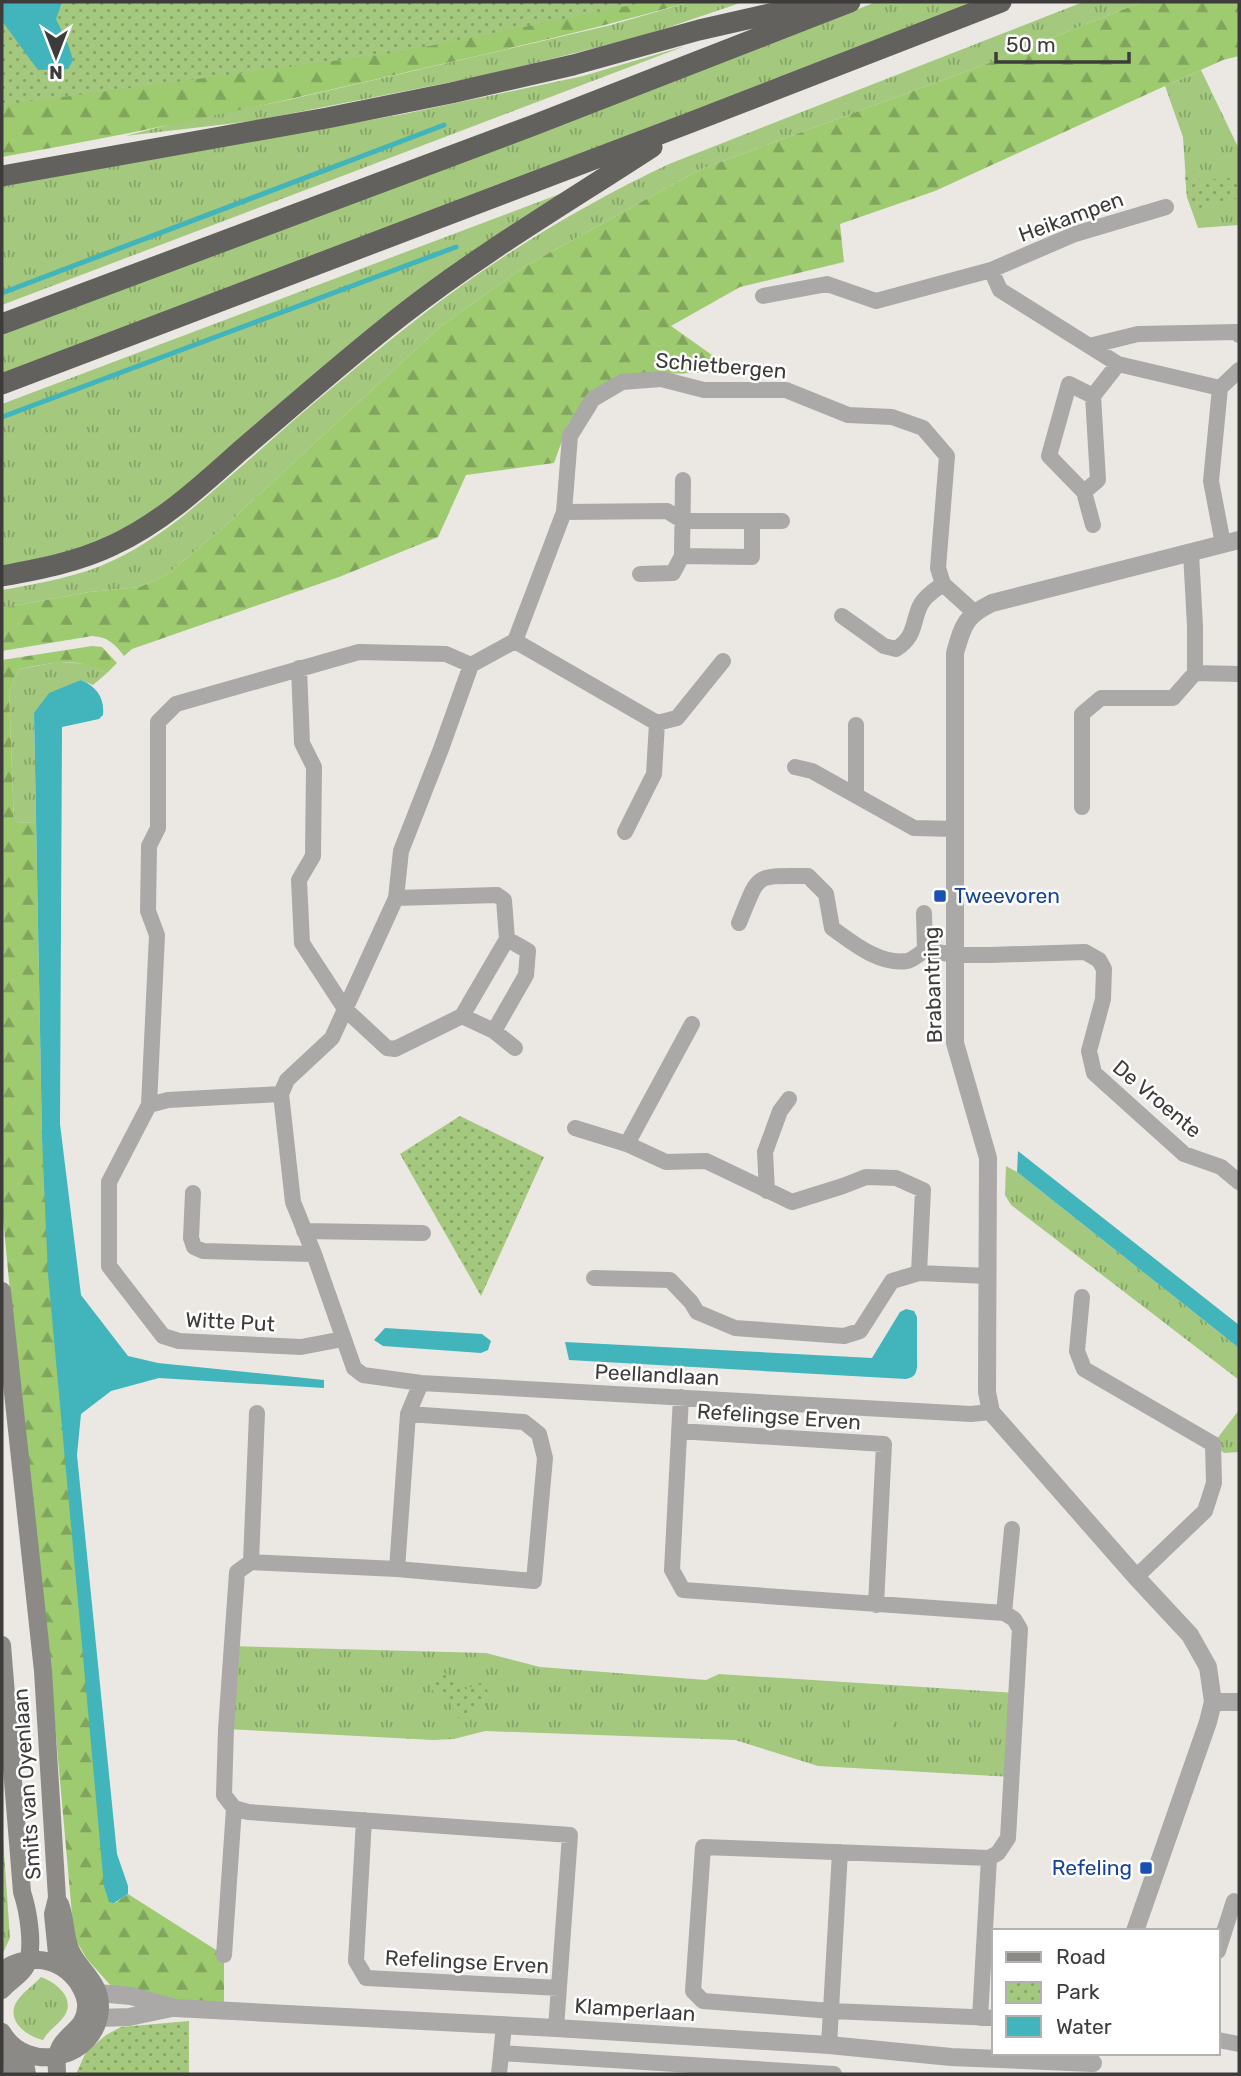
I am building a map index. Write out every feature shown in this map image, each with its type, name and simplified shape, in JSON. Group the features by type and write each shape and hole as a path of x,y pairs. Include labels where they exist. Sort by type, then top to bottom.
{"highway":[{"path":"2,176 451,93 573,65 699,30 824,2"},
{"path":"2,324 534,125 850,2"},
{"path":"2,384 690,124 1001,2"},
{"path":"2,576 49,567 86,556 139,532 189,496 364,345 455,275 570,198 690,124"}],"main road":[{"name":"Smits van Oyenlaan","path":"2,1291 43,1671 57,1898 53,1914 65,1958"},
{"name":"Smits van Oyenlaan","path":"2,1646 22,1892 27,1907 15,1964"},
{"path":"15,1964 65,1958 90,1977 91,1993 82,2025 60,2047 61,2062 68,2074"},
{"path":"2,1990 25,1968 15,1964"},
{"path":"61,2062 88,2039 98,2018 100,2010 91,1993"},
{"path":"2,2032 12,2060 27,2074"},
{"path":"12,2060 40,2057 61,2062"}],"street":[{"name":"Heikampen","path":"763,296 827,284 876,301 991,270 1074,234 1166,208"},
{"path":"991,270 1000,290 1118,364 1220,388"},
{"path":"1089,346 1138,334 1237,332 1239,335"},
{"path":"1084,492 1098,481 1093,396 1118,364"},
{"path":"842,616 884,646 896,649 904,644 915,626 920,605 943,584 974,612 992,603 1231,542 1211,481 1220,388 1239,370"},
{"name":"Schietbergen","path":"515,641 564,512 570,436 593,399 622,382 661,379 704,390 786,390 848,415 892,416 923,428 947,456 938,568 943,584"},
{"path":"1093,396 1069,384 1049,456 1084,492 1093,525"},
{"path":"639,574 673,573 682,556 683,480"},
{"path":"564,512 667,511 683,521 782,521"},
{"path":"682,556 752,556 752,521"},
{"path":"1082,807 1082,714 1101,698 1173,698 1195,673 1191,553"},
{"name":"Brabantring","path":"974,612 963,628 955,653 955,1043 988,1158 987,1392 991,1412"},
{"path":"343,1339 293,1202 281,1094 287,1080 332,1038 396,898 401,851 471,665 515,641 657,723 677,718 723,661"},
{"path":"396,898 497,895 504,900 507,939 462,1016 395,1049 387,1048 345,1009 302,943 299,880 313,856 314,767 302,743 299,668 359,652 446,654 471,665"},
{"name":"Witte Put","path":"299,668 176,704 158,722 158,828 149,846 148,911 157,934 149,1105 109,1182 109,1266 163,1336 178,1341 301,1347 343,1339"},
{"path":"1195,673 1239,674"},
{"path":"625,832 653,774 657,723"},
{"path":"856,726 856,794"},
{"path":"795,767 811,771 915,828 955,829"},
{"path":"739,923 755,883 764,876 808,876 826,894 832,928 860,949 887,960 909,961 925,950 955,955"},
{"path":"924,913 925,950"},
{"path":"494,1031 526,975 528,951 507,939"},
{"name":"De Vroente","path":"955,955 1085,952 1099,960 1104,969 1103,999 1089,1051 1094,1073 1184,1154 1221,1167 1239,1182"},
{"path":"462,1016 494,1031 515,1048"},
{"path":"627,1143 692,1024"},
{"path":"149,1105 168,1100 281,1094"},
{"path":"767,1191 765,1152 780,1111 789,1099"},
{"path":"575,1128 627,1143 666,1162 706,1161 792,1202 866,1177 896,1178 915,1185 923,1190 919,1273"},
{"path":"192,1193 191,1238 194,1247 203,1251 314,1254"},
{"path":"304,1231 423,1233"},
{"path":"594,1278 670,1280 697,1312 734,1328 844,1336 860,1331 892,1281 919,1273 988,1276"},
{"path":"1082,1297 1077,1351 1084,1369 1213,1444 1214,1483 1205,1511 1136,1577"},
{"name":"Peellandlaan","path":"343,1339 354,1368 363,1375 421,1383 971,1414 991,1412"},
{"path":"397,1569 408,1414 421,1383"},
{"name":"Refelingse Erven","path":"681,1397 672,1570 683,1590 1004,1613"},
{"path":"991,1412 1190,1635 1208,1667 1213,1703 1208,1722 1136,1929"},
{"path":"251,1562 257,1413"},
{"path":"224,1955 234,1808 224,1795 226,1729 237,1572 251,1562 397,1569 534,1581 544,1458 539,1434 524,1422 408,1414"},
{"name":"Refelingse Erven","path":"679,1431 884,1444 876,1605"},
{"path":"989,1858 987,2018 832,2011 703,2001 693,1991 703,1847 989,1858 998,1853 1008,1838 1020,1629 1014,1619 1004,1613 1012,1529"},
{"path":"1213,1703 1239,1702"},
{"name":"Refelingse Erven","path":"234,1808 248,1812 570,1835 556,2028"},
{"name":"Refelingse Erven","path":"364,1820 356,1961 366,1978 559,1988"},
{"path":"829,2045 840,1852"},
{"path":"1220,1945 1234,1901"},
{"name":"Klamperlaan","path":"91,1993 131,1996 175,2008 556,2028 829,2045 951,2057 1093,2064"},
{"name":"Klamperlaan","path":"98,2018 129,2017 175,2008"},
{"path":"499,2074 504,2026"},
{"path":"1220,2040 1239,2044"},
{"path":"501,2053 834,2074"}],"green space":[{"path":"2,2 647,2 400,52 2,105"},
{"path":"62,2 690,2 549,39 306,95 2,157 2,21"},
{"path":"690,2 743,2 643,36 487,75 253,121 125,136 611,25"},
{"path":"876,2 974,2 2,375 2,335 609,106"},
{"path":"1083,2 1142,2 981,66 699,170 524,267 441,326 225,526 166,575 140,587 89,592 2,608 2,590 87,571 114,560 153,538 189,511 316,401 417,319 508,254 603,197 669,164"},
{"path":"1142,2 1239,2 1239,56 1223,60 935,191 840,224 844,262 740,287 671,326 736,372 618,375 588,397 568,424 554,463 466,475 438,537 339,577 132,649 124,656 111,642 92,636 2,651 2,608 89,592 140,587 166,575 225,526 441,326 524,267 699,170 981,66"},
{"path":"685,46 2,305 2,186 404,114 583,76"},
{"path":"1201,70 1239,149 1239,225 1198,228 1187,197 1183,137 1165,86"},
{"path":"1196,172 1200,180 1239,180 1239,198 1192,210 1187,197 1185,175"},
{"path":"565,192 176,495 131,525 80,549 2,567 2,404"},
{"path":"92,646 102,647 117,663 107,673 85,664 64,662 19,669 9,692 14,822 36,823 42,1138 115,1903 128,1894 224,1955 224,2010 112,1987 87,1959 74,1937 50,1669 20,1398 2,1207 2,660"},
{"path":"59,662 89,664 107,673 93,685 81,680 34,713 36,823 14,822 9,692 19,669"},
{"path":"460,1116 544,1157 481,1296 400,1154"},
{"path":"1006,1166 1239,1348 1239,1380 1011,1205 1005,1195"},
{"path":"1239,1410 1239,1452 1224,1453 1213,1444"},
{"path":"231,1646 486,1653 540,1667 706,1680 719,1674 1016,1693 1012,1777 818,1766 735,1740 485,1731 454,1739 433,1740 226,1729"},
{"path":"444,1672 454,1680 461,1691 483,1682 493,1702 458,1718 447,1698 435,1693 430,1687"},
{"path":"850,1712 893,1713 892,1736 849,1734"},
{"path":"2,1823 10,1938 2,1955"},
{"path":"41,1977 59,1988 67,1999 68,2006 62,2019 43,2040 24,2031 15,2021 14,2015 17,2001"},
{"path":"189,2021 189,2074 76,2074 86,2052 106,2035 121,2027"}],"water":[{"path":"2,2 62,2 56,19 73,60 68,69 38,70 2,21"},
{"path":"81,680 98,693 103,703 103,715 99,719 62,727 60,1124 81,1295 128,1356 158,1363 324,1380 324,1388 159,1378 111,1391 81,1414 77,1455 117,1854 128,1886 128,1894 114,1903 109,1902 104,1886 48,1274 42,1138 34,713 49,693"},
{"path":"1018,1151 1239,1325 1239,1348 1017,1172"},
{"path":"906,1309 914,1311 917,1317 917,1367 914,1375 906,1379 569,1360 565,1342 872,1358 900,1312"},
{"path":"385,1328 482,1334 491,1341 488,1350 481,1353 383,1346 374,1340"}],"waterway":[{"path":"2,293 444,125"},
{"path":"2,417 456,247"}],"place":[{"name":"Tweevoren","path":"940,896"},
{"name":"Refeling","path":"1146,1868"}]}
